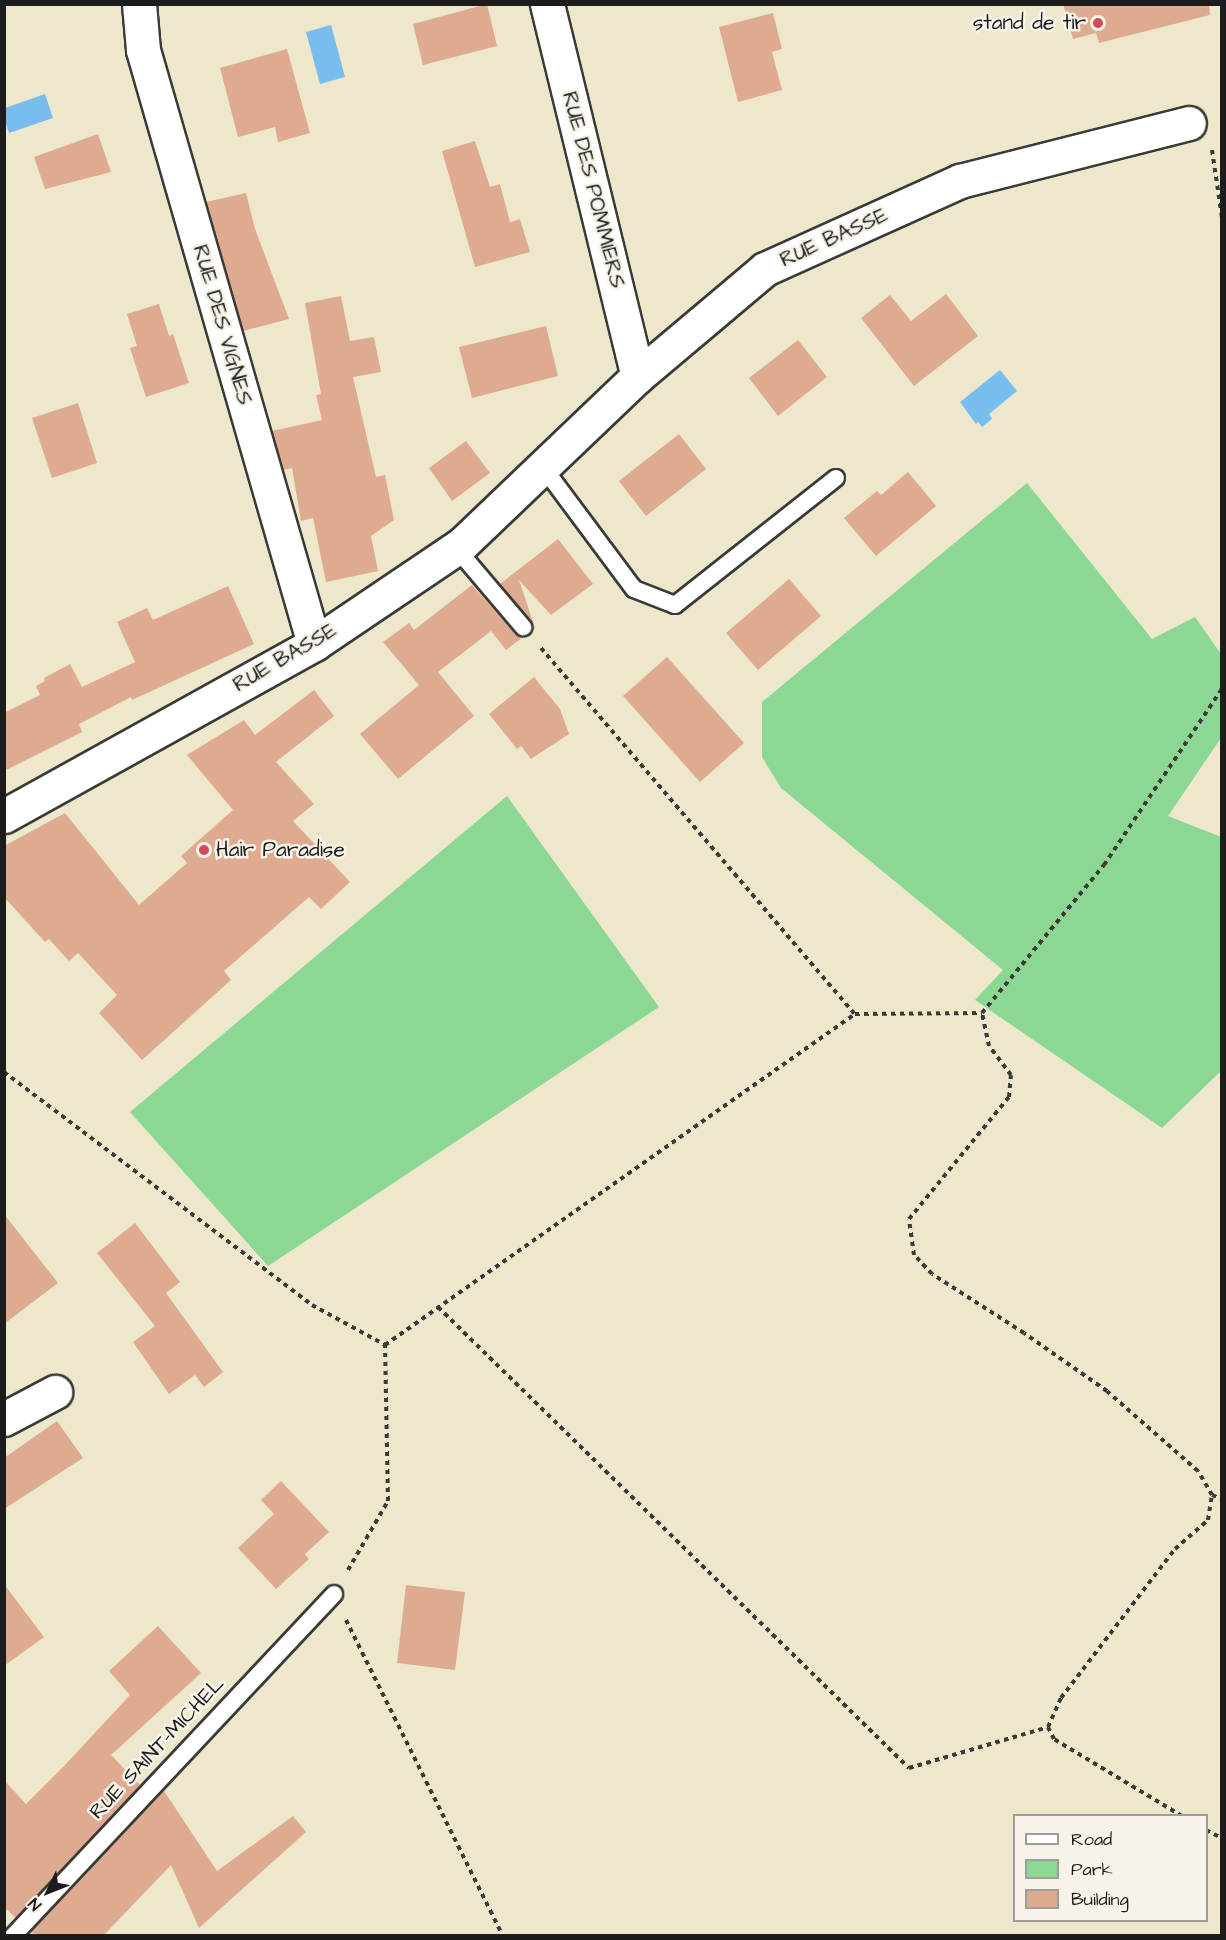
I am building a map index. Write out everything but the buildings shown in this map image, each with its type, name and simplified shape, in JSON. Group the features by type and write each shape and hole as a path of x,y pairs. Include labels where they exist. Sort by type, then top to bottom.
{"street":[{"name":"RUE DES VIGNES","path":"139,4 146,61 314,644"},
{"name":"RUE DES POMMIERS","path":"547,4 638,376"},
{"name":"RUE BASSE","path":"4,816 314,644 456,548 638,376 765,269 960,182 1200,132"},
{"path":"4,1419 55,1392"}],"lane":[{"path":"543,467 634,589 675,605 836,478"},
{"path":"456,548 523,627"},
{"name":"RUE SAINT-MICHEL","path":"13,1935 334,1594"}],"path":[{"path":"1200,132 1221,218"},
{"path":"523,627 855,1014"},
{"path":"982,1014 1104,865 1221,689"},
{"path":"385,1345 855,1014 982,1014"},
{"path":"982,1014 990,1046 1011,1075 1009,1097 909,1219 914,1256 932,1274 1024,1333 1107,1391 1198,1471 1212,1495 1221,1499"},
{"path":"4,1072 312,1305 385,1345"},
{"path":"438,1308 909,1767 1048,1727 1061,1698 1175,1549 1208,1520 1212,1495"},
{"path":"385,1345 388,1501 334,1594 351,1633 503,1935"},
{"path":"1048,1727 1054,1739 1180,1814"}],"green space":[{"path":"1027,483 1152,639 1195,617 1221,654 1221,738 1168,816 1221,837 1221,1071 1162,1128 975,1000 1003,970 781,788 762,757 762,702"},
{"path":"507,796 659,1007 268,1266 130,1112"}],"water":[{"path":"331,25 345,77 320,84 306,32"},
{"path":"45,94 53,118 9,133 5,121 5,108"},
{"path":"1000,370 1017,391 989,414 992,419 982,427 978,422 976,424 960,402"}],"place":[{"name":"stand de tir","path":"1098,23"},
{"name":"Hair Paradise","path":"204,850"}]}
